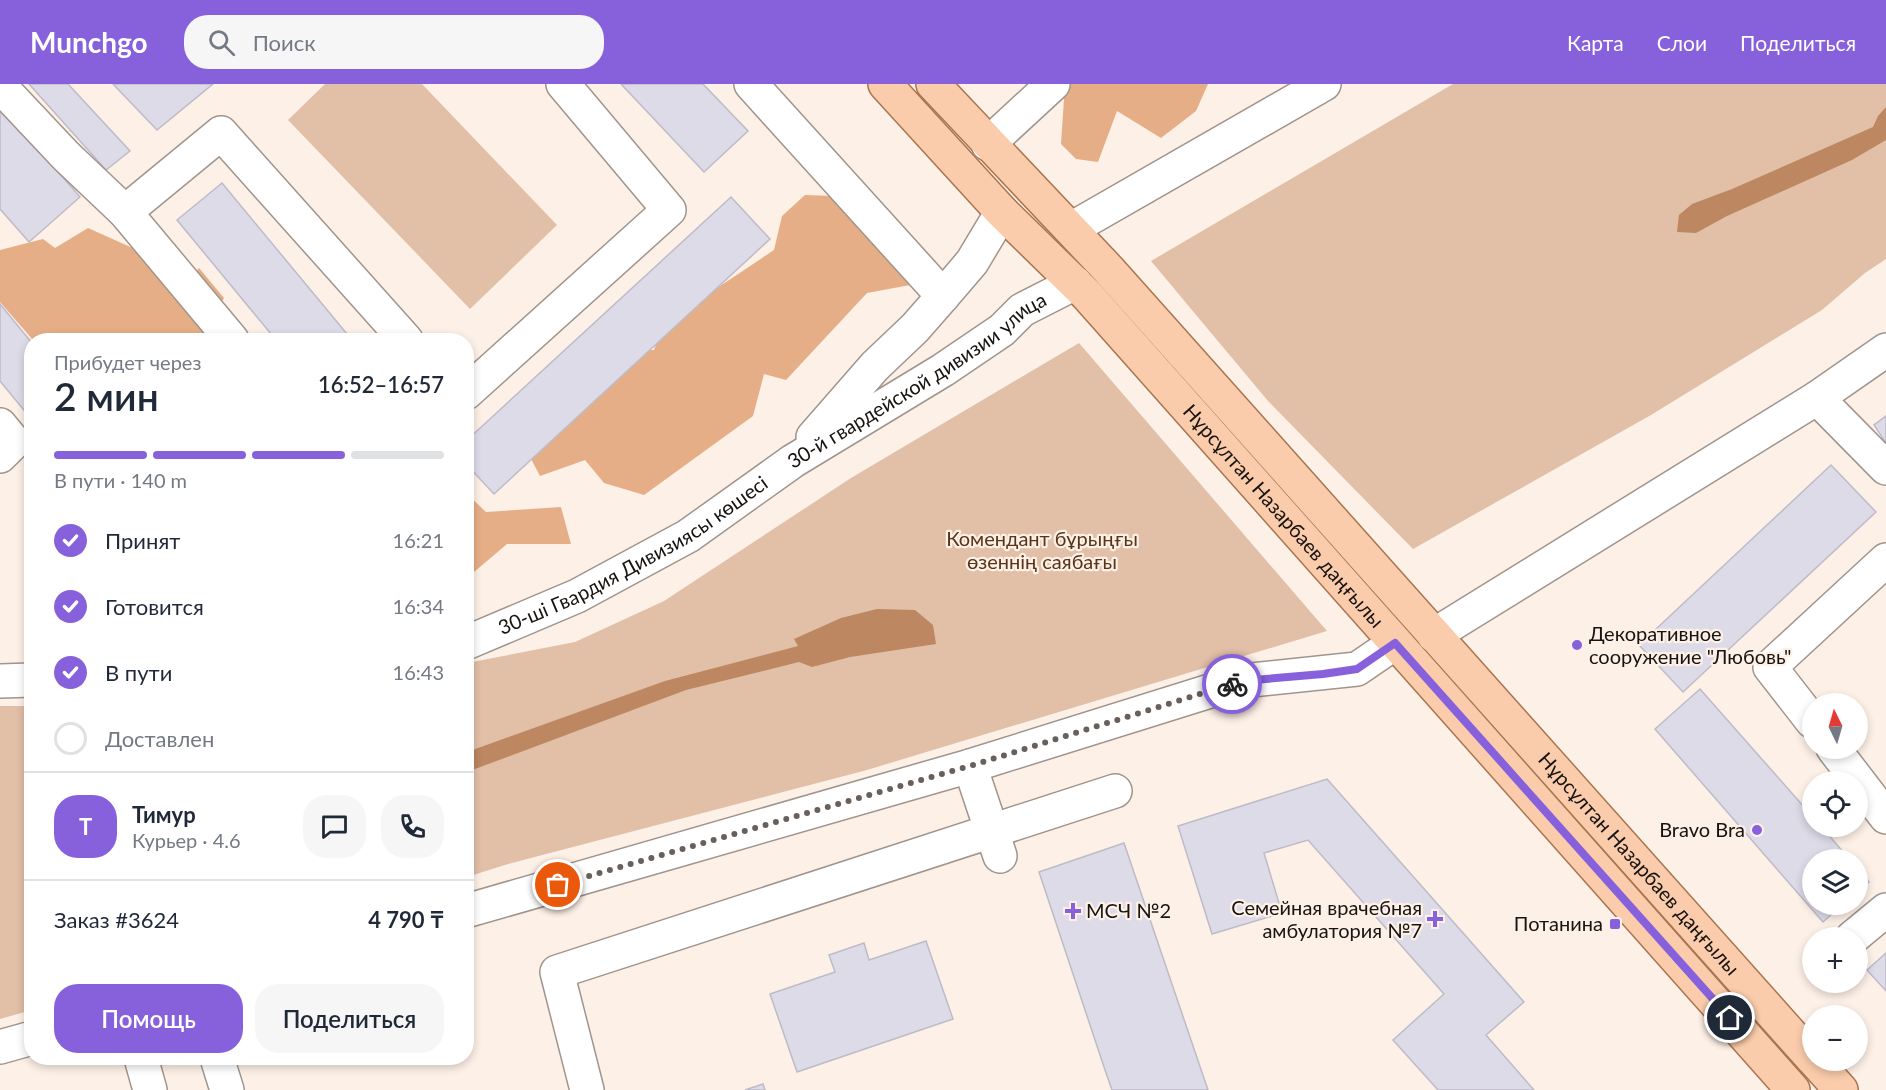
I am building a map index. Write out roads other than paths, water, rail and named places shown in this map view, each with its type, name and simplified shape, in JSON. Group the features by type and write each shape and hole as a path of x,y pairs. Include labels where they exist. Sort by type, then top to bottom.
{"main road":[{"name":"Нұрсұлтан Назарбаев даңғылы","path":"885,84 1002,212 1081,289 1793,1090"},
{"name":"Нұрсұлтан Назарбаев даңғылы","path":"933,84 1108,269 1802,1047"},
{"name":"Нұрсұлтан Назарбаев даңғылы","path":"1824,1071 1841,1090"}],"street":[{"path":"474,386 669,210 563,84"},
{"path":"751,84 944,296"},
{"path":"988,144 1053,84"},
{"path":"1071,229 1324,84"},
{"path":"0,86 66,156 125,212 226,333"},
{"path":"125,212 220,133 400,333"},
{"name":"30-й гвардейской дивизии улица","path":"793,461 874,366 915,328 944,296 972,262 1002,212"},
{"name":"30-й гвардейской дивизии улица","path":"793,461 943,370 1002,330 1022,310 1081,289"},
{"path":"1434,635 1817,398 1886,350"},
{"path":"1817,398 1886,468"},
{"path":"0,425 14,442 0,456"},
{"name":"30-ші Гвардия Дивизиясы көшесі","path":"474,640 577,596 688,536 793,461"},
{"path":"1802,708 1770,667 1886,560"},
{"path":"474,909 970,766 1242,681 1357,669 1395,643"},
{"path":"0,681 24,680"},
{"path":"1841,759 1886,817"},
{"path":"970,766 995,843"},
{"path":"587,1090 557,972 995,843 1115,791"},
{"path":"1865,927 1886,910"},
{"path":"0,1047 24,1040"},
{"path":"143,1065 150,1090"},
{"path":"219,1065 227,1090"}],"place":[{"name":"Декоративное сооружение \"Любовь\"","path":"1577,645"},
{"name":"Bravo Bra","path":"1757,830"},
{"name":"МСЧ №2","path":"1073,911"},
{"name":"Семейная врачебная амбулатория №7","path":"1435,919"},
{"name":"Потанина","path":"1615,924"}],"park label":[{"name":"Комендант бұрыңғы өзеннің саябағы","path":"1042,550"}]}
